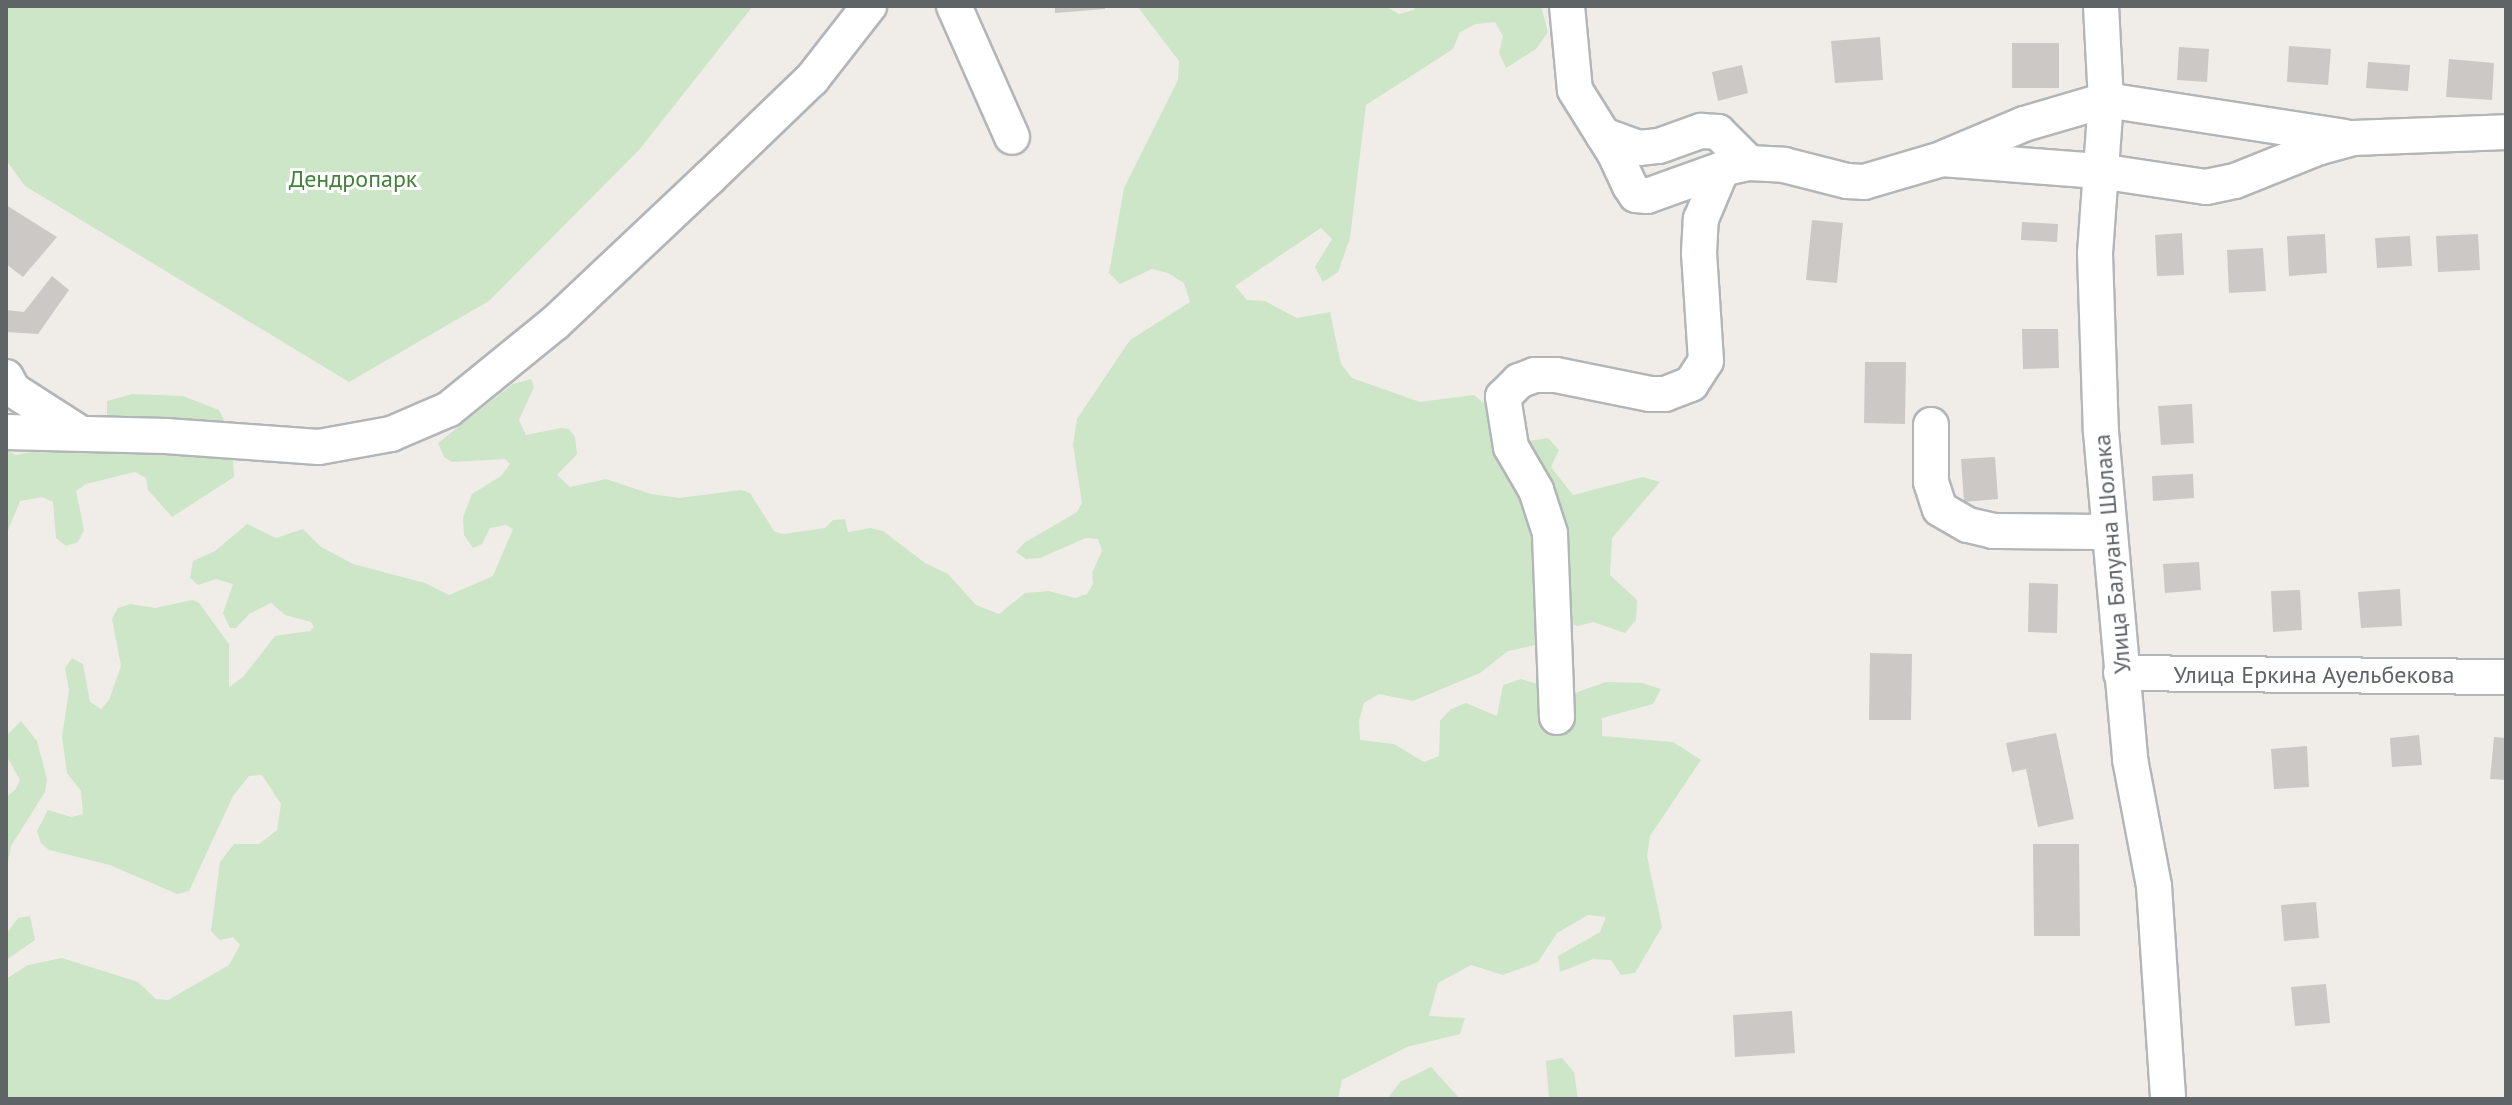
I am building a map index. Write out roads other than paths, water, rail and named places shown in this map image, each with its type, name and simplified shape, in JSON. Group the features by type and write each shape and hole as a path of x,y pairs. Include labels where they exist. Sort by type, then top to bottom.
{"street":[{"path":"6,432 80,433 319,447 391,434 449,409 555,323 732,156 812,79 869,6"},
{"path":"954,6 1012,137"},
{"path":"1567,6 1575,90 1636,195 1647,196 1736,166 1784,165 1847,181 1864,182 1942,159 2024,124 2106,100 2353,138 2506,132"},
{"name":"Улица Балуана Шолака","path":"2101,6 2106,100 2095,254 2101,432 2130,759 2154,886 2168,1099"},
{"path":"1609,144 1639,148 1659,146 1701,131 1718,132 1736,166"},
{"path":"2433,134 2506,156"},
{"path":"1942,159 2099,171 2206,187 2235,181 2320,147 2353,138"},
{"path":"1557,717 1550,533 1536,490 1511,447 1503,397 1519,381 1535,375 1556,375 1650,394 1665,394 1691,384 1706,361 1699,253 1701,219 1736,166"},
{"path":"6,377 13,390 80,433"},
{"path":"1931,425 1931,482 1940,509 1968,525 1993,531 2109,532"},
{"name":"Улица Еркина Ауельбекова","path":"2121,673 2506,677"}],"park label":[{"name":"Дендропарк","path":"353,179"}]}
